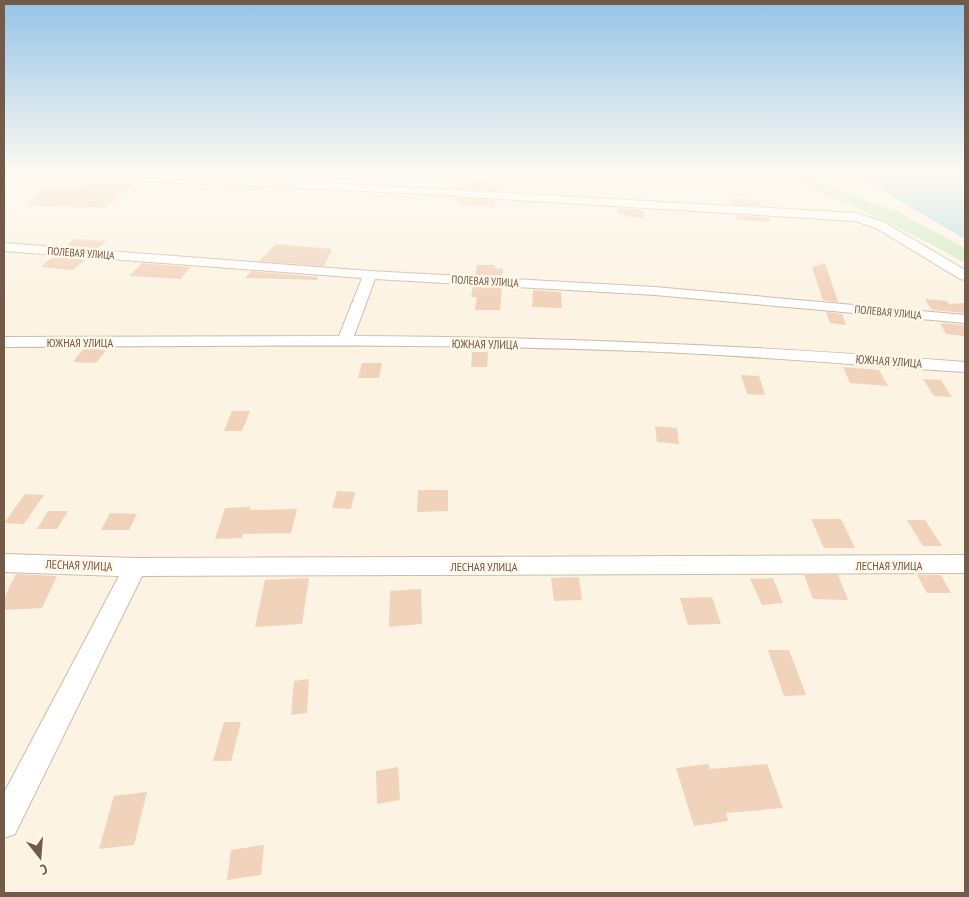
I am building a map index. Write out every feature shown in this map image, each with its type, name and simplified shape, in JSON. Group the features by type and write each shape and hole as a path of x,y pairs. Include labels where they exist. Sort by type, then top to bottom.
{"street":[{"path":"861,218 880,224 965,276"},
{"name":"ПОЛЕВАЯ УЛИЦА","path":"4,247 370,275 655,291 965,319"},
{"path":"345,341 370,275"},
{"name":"ЮЖНАЯ УЛИЦА","path":"4,342 345,341 637,346 831,356 965,367"},
{"name":"ЛЕСНАЯ УЛИЦА","path":"4,563 135,567 965,564"},
{"path":"4,823 135,567"}],"green space":[{"path":"879,218 909,218 965,248 965,263"}],"water":[{"path":"931,218 965,218 965,238"}],"building":[{"path":"737,218 767,218 771,222 737,220"},
{"path":"74,239 107,241 98,248 66,246"},
{"path":"276,244 332,249 324,266 259,261"},
{"path":"53,257 86,259 73,270 41,267"},
{"path":"142,263 190,267 181,279 129,276"},
{"path":"825,263 838,302 823,300 812,267"},
{"path":"477,265 495,265 495,268 503,269 502,277 475,275"},
{"path":"251,271 318,277 317,280 245,278"},
{"path":"473,286 502,288 500,310 475,310 477,297 471,297"},
{"path":"533,290 561,292 562,308 532,307"},
{"path":"925,299 947,301 949,304 965,303 965,313 932,310"},
{"path":"826,312 842,314 846,325 830,323"},
{"path":"940,323 965,325 965,336 946,334"},
{"path":"84,348 108,348 96,363 73,362"},
{"path":"472,352 488,352 487,367 471,367"},
{"path":"362,363 382,363 379,378 358,378"},
{"path":"843,367 879,370 888,386 850,383"},
{"path":"741,375 759,376 765,395 747,394"},
{"path":"923,379 941,380 952,397 934,396"},
{"path":"232,411 250,411 242,431 224,431"},
{"path":"655,426 677,428 679,444 657,442"},
{"path":"418,490 448,490 448,511 417,512"},
{"path":"337,491 355,492 351,509 332,508"},
{"path":"25,494 44,495 24,524 4,523"},
{"path":"251,507 250,510 297,509 291,533 243,534 242,538 215,539 225,508"},
{"path":"48,511 68,511 57,529 37,529"},
{"path":"110,513 137,514 129,530 101,530"},
{"path":"811,519 841,519 855,548 824,548"},
{"path":"907,520 925,520 942,546 923,546"},
{"path":"16,574 57,576 42,608 4,610 4,598"},
{"path":"804,575 838,575 848,600 813,599"},
{"path":"917,575 941,575 951,593 927,593"},
{"path":"579,577 582,600 554,601 551,578"},
{"path":"309,578 302,624 255,627 265,580"},
{"path":"773,578 783,603 762,605 750,579"},
{"path":"421,589 422,624 389,627 390,591"},
{"path":"712,597 721,624 688,625 680,598"},
{"path":"768,650 789,650 806,695 784,696"},
{"path":"309,679 307,713 291,715 294,681"},
{"path":"224,722 241,722 231,761 213,761"},
{"path":"708,764 710,769 767,764 783,808 726,813 728,821 694,826 676,768"},
{"path":"398,767 400,800 377,804 376,771"},
{"path":"147,792 134,845 99,849 114,796"},
{"path":"264,845 261,875 227,880 231,850"}]}
